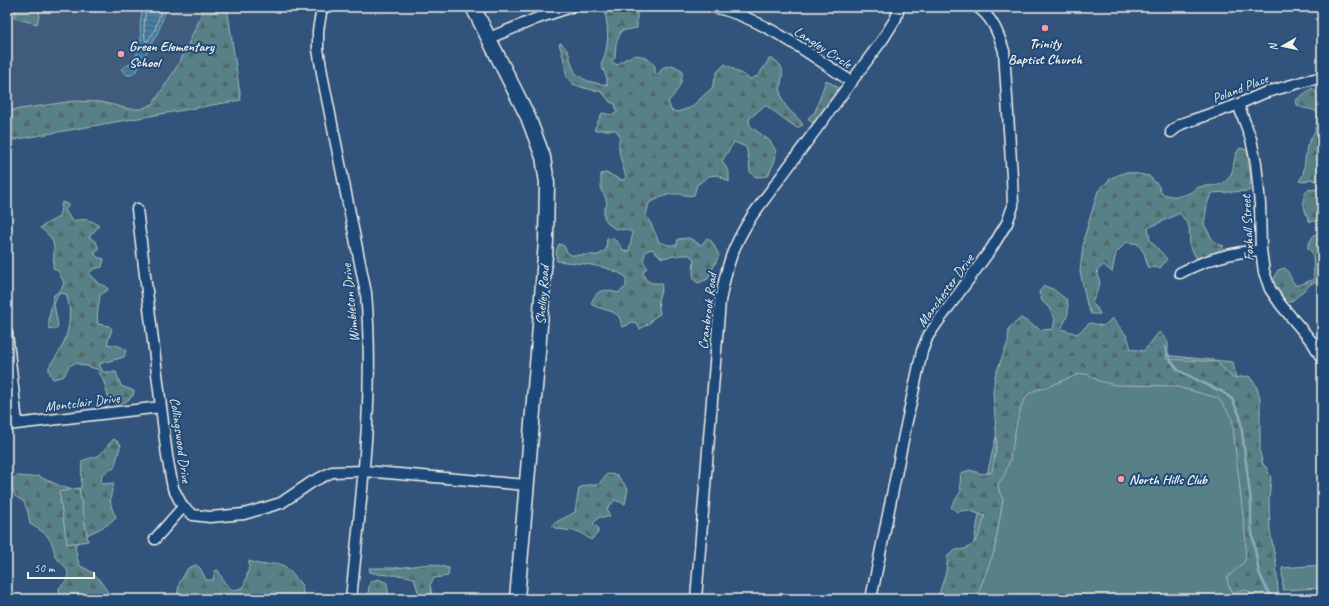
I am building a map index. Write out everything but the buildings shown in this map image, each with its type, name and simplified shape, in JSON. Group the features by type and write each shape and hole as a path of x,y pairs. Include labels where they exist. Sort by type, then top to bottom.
{"street":[{"name":"Wimbleton Drive","path":"322,7 318,31 318,49 366,293 368,318 368,382 364,471 351,599"},
{"name":"Shelley Road","path":"473,7 528,117 543,157 547,183 546,241 517,599"},
{"path":"489,38 538,18 571,7"},
{"name":"Langley Circle","path":"714,7 730,10 776,33 852,82"},
{"name":"Cranbrook Road","path":"696,599 720,301 731,253 738,238 752,216 883,39 896,18 899,7"},
{"name":"Manchester Drive","path":"871,599 922,351 928,336 940,318 991,249 1006,224 1013,206 1004,51 1000,36 982,10 977,7"},
{"name":"Poland Place","path":"1171,132 1181,124 1238,104 1264,93 1309,80 1322,78"},
{"name":"Foxhall Street","path":"1238,104 1251,139 1256,163 1260,204 1261,250 1264,272 1270,289 1281,305 1313,343 1322,358"},
{"name":"Collingswood Drive","path":"137,209 161,407 173,488 183,508"},
{"path":"1180,272 1211,259 1240,251 1261,250"},
{"path":"7,333 12,424"},
{"name":"Montclair Drive","path":"12,424 161,407"},
{"path":"155,539 183,508 193,515 210,517 244,514 281,503 312,482 332,472 364,471 527,485"}],"shaded area":[{"name":"Green Elementary School","path":"7,7 227,7 241,100 7,141"}],"green space":[{"path":"16,7 41,7 37,24 14,18"},
{"path":"203,7 227,7 241,100 7,141 7,111 74,101 101,102 129,109 141,109 153,104 180,62 201,16"},
{"path":"618,7 637,8 637,28 621,31 616,44 615,58 611,61 617,65 627,58 637,55 646,58 655,66 655,74 659,74 662,68 672,65 682,70 681,83 668,102 671,110 677,112 690,108 712,88 717,72 725,64 750,79 758,76 770,58 781,66 781,94 783,101 803,125 797,128 765,105 749,119 750,126 770,141 776,151 775,160 768,176 756,177 750,172 746,147 734,142 722,161 729,172 729,182 718,175 709,176 697,185 694,195 689,196 671,194 649,203 646,216 659,242 668,245 677,245 678,239 689,238 701,245 707,238 712,242 719,255 708,279 698,283 694,280 694,260 690,255 662,258 652,249 646,251 643,260 647,268 643,271 645,278 651,283 661,283 662,288 658,300 660,314 640,329 636,323 631,322 622,327 620,318 616,314 591,304 596,295 601,291 608,290 618,293 626,287 626,277 610,269 602,267 557,261 556,252 559,244 564,246 567,252 571,255 598,255 606,250 607,238 615,240 623,250 628,252 630,247 633,233 628,230 619,230 613,227 604,217 604,210 607,204 605,196 601,190 601,174 606,173 622,180 626,178 619,152 620,136 616,130 594,130 602,113 611,115 617,112 615,104 610,102 602,92 573,84 567,78 559,44 561,43 567,50 573,68 579,76 587,81 607,85 607,78 601,65 606,52 608,39 605,13"},
{"path":"826,80 839,88 835,100 815,123 811,122 808,118 815,112"},
{"path":"1312,88 1316,91 1319,98 1322,99 1322,217 1317,220 1309,221 1304,206 1304,198 1307,190 1317,189 1318,184 1314,180 1310,179 1304,182 1299,181 1303,175 1307,146 1315,131 1318,113 1297,105 1296,100"},
{"path":"1240,148 1247,150 1251,180 1249,191 1211,193 1207,205 1204,224 1212,239 1217,244 1224,246 1217,252 1197,259 1190,247 1189,226 1180,213 1148,228 1150,240 1167,259 1160,268 1148,267 1144,253 1138,244 1127,242 1116,253 1112,272 1104,265 1097,270 1100,284 1092,303 1100,314 1091,314 1087,305 1080,271 1084,238 1098,191 1111,178 1126,172 1149,176 1158,185 1161,193 1172,196 1184,195 1203,186 1218,185 1225,182 1231,175 1237,152"},
{"path":"62,202 69,205 65,210 72,221 86,220 99,226 89,237 97,244 98,251 94,252 97,257 104,259 102,267 93,269 89,274 99,284 106,286 108,290 100,295 97,321 98,324 109,326 112,329 107,344 119,346 126,350 124,357 99,364 103,372 116,372 121,386 134,391 133,396 125,402 116,405 108,396 103,379 97,369 75,363 69,366 64,376 53,379 49,372 50,366 59,352 65,338 69,323 69,308 66,294 59,293 54,304 58,326 56,330 49,328 49,317 54,295 61,290 64,283 59,272 53,268 54,245 50,236 40,228 59,217"},
{"path":"1322,233 1322,282 1312,283 1292,301 1285,303 1276,291 1274,284 1275,276 1278,270 1285,268 1295,285 1300,285 1314,279 1313,254 1308,249 1308,245 1314,235"},
{"path":"1044,286 1053,289 1067,300 1068,312 1061,329 1077,334 1090,323 1104,326 1112,318 1127,336 1131,349 1143,351 1159,332 1166,339 1168,344 1166,359 1217,362 1233,378 1249,376 1256,385 1260,398 1260,453 1263,464 1271,478 1269,501 1270,531 1276,563 1280,599 1248,599 1251,593 1243,590 1234,594 1228,585 1227,578 1245,561 1246,542 1232,419 1218,398 1174,386 1115,385 1099,381 1087,374 1079,374 1028,394 1022,405 1017,422 1010,460 1004,476 998,484 1003,500 994,552 976,599 942,599 939,594 946,572 948,556 956,550 967,548 974,543 977,539 985,516 967,510 957,512 951,507 961,491 961,473 970,470 982,474 992,472 997,443 993,393 995,376 1008,342 1009,328 1021,318 1041,330 1053,329 1055,319 1050,309 1042,301 1039,292"},
{"name":"North Hills Club","path":"1122,351 1233,362 1277,599 964,599 988,471 1008,395"},
{"path":"114,439 121,444 114,468 102,474 101,484 114,483 110,500 116,517 107,525 81,538 75,546 80,566 96,576 114,599 60,599 59,588 67,579 68,572 55,557 54,550 48,537 30,524 28,512 24,502 15,496 12,487 12,479 17,476 39,476 68,489 81,488 82,461 100,455"},
{"path":"607,474 617,475 628,489 625,504 615,500 607,509 610,517 599,517 593,524 598,528 598,533 591,540 580,532 558,529 552,526 575,512 579,488 587,485 598,485"},
{"path":"79,488 88,541 67,544 59,492"},
{"path":"249,561 263,565 277,563 286,567 302,585 303,592 300,599 175,599 180,582 188,568 196,565 200,568 206,580 213,580 215,571 218,570 224,582 232,591 244,587"},
{"path":"431,564 449,568 448,576 434,578 430,585 432,595 436,599 414,599 418,592 414,578 370,572 369,568 395,568"},
{"path":"1322,565 1322,588 1283,590 1282,568"},
{"path":"378,579 387,583 389,599 367,599 370,582"}],"water":[{"path":"142,7 167,7 158,32 139,68 132,75 127,75 121,69 130,64 138,52 141,38 140,28"}],"waterway":[{"path":"1165,347 1171,361 1178,370 1221,391 1232,399 1240,416 1251,502 1251,526 1259,572 1267,590 1272,597 1296,599"}],"place":[{"name":"Trinity Baptist Church","path":"1045,28"},
{"name":"Green Elementary School","path":"121,54"},
{"name":"North Hills Club","path":"1121,479"}]}
